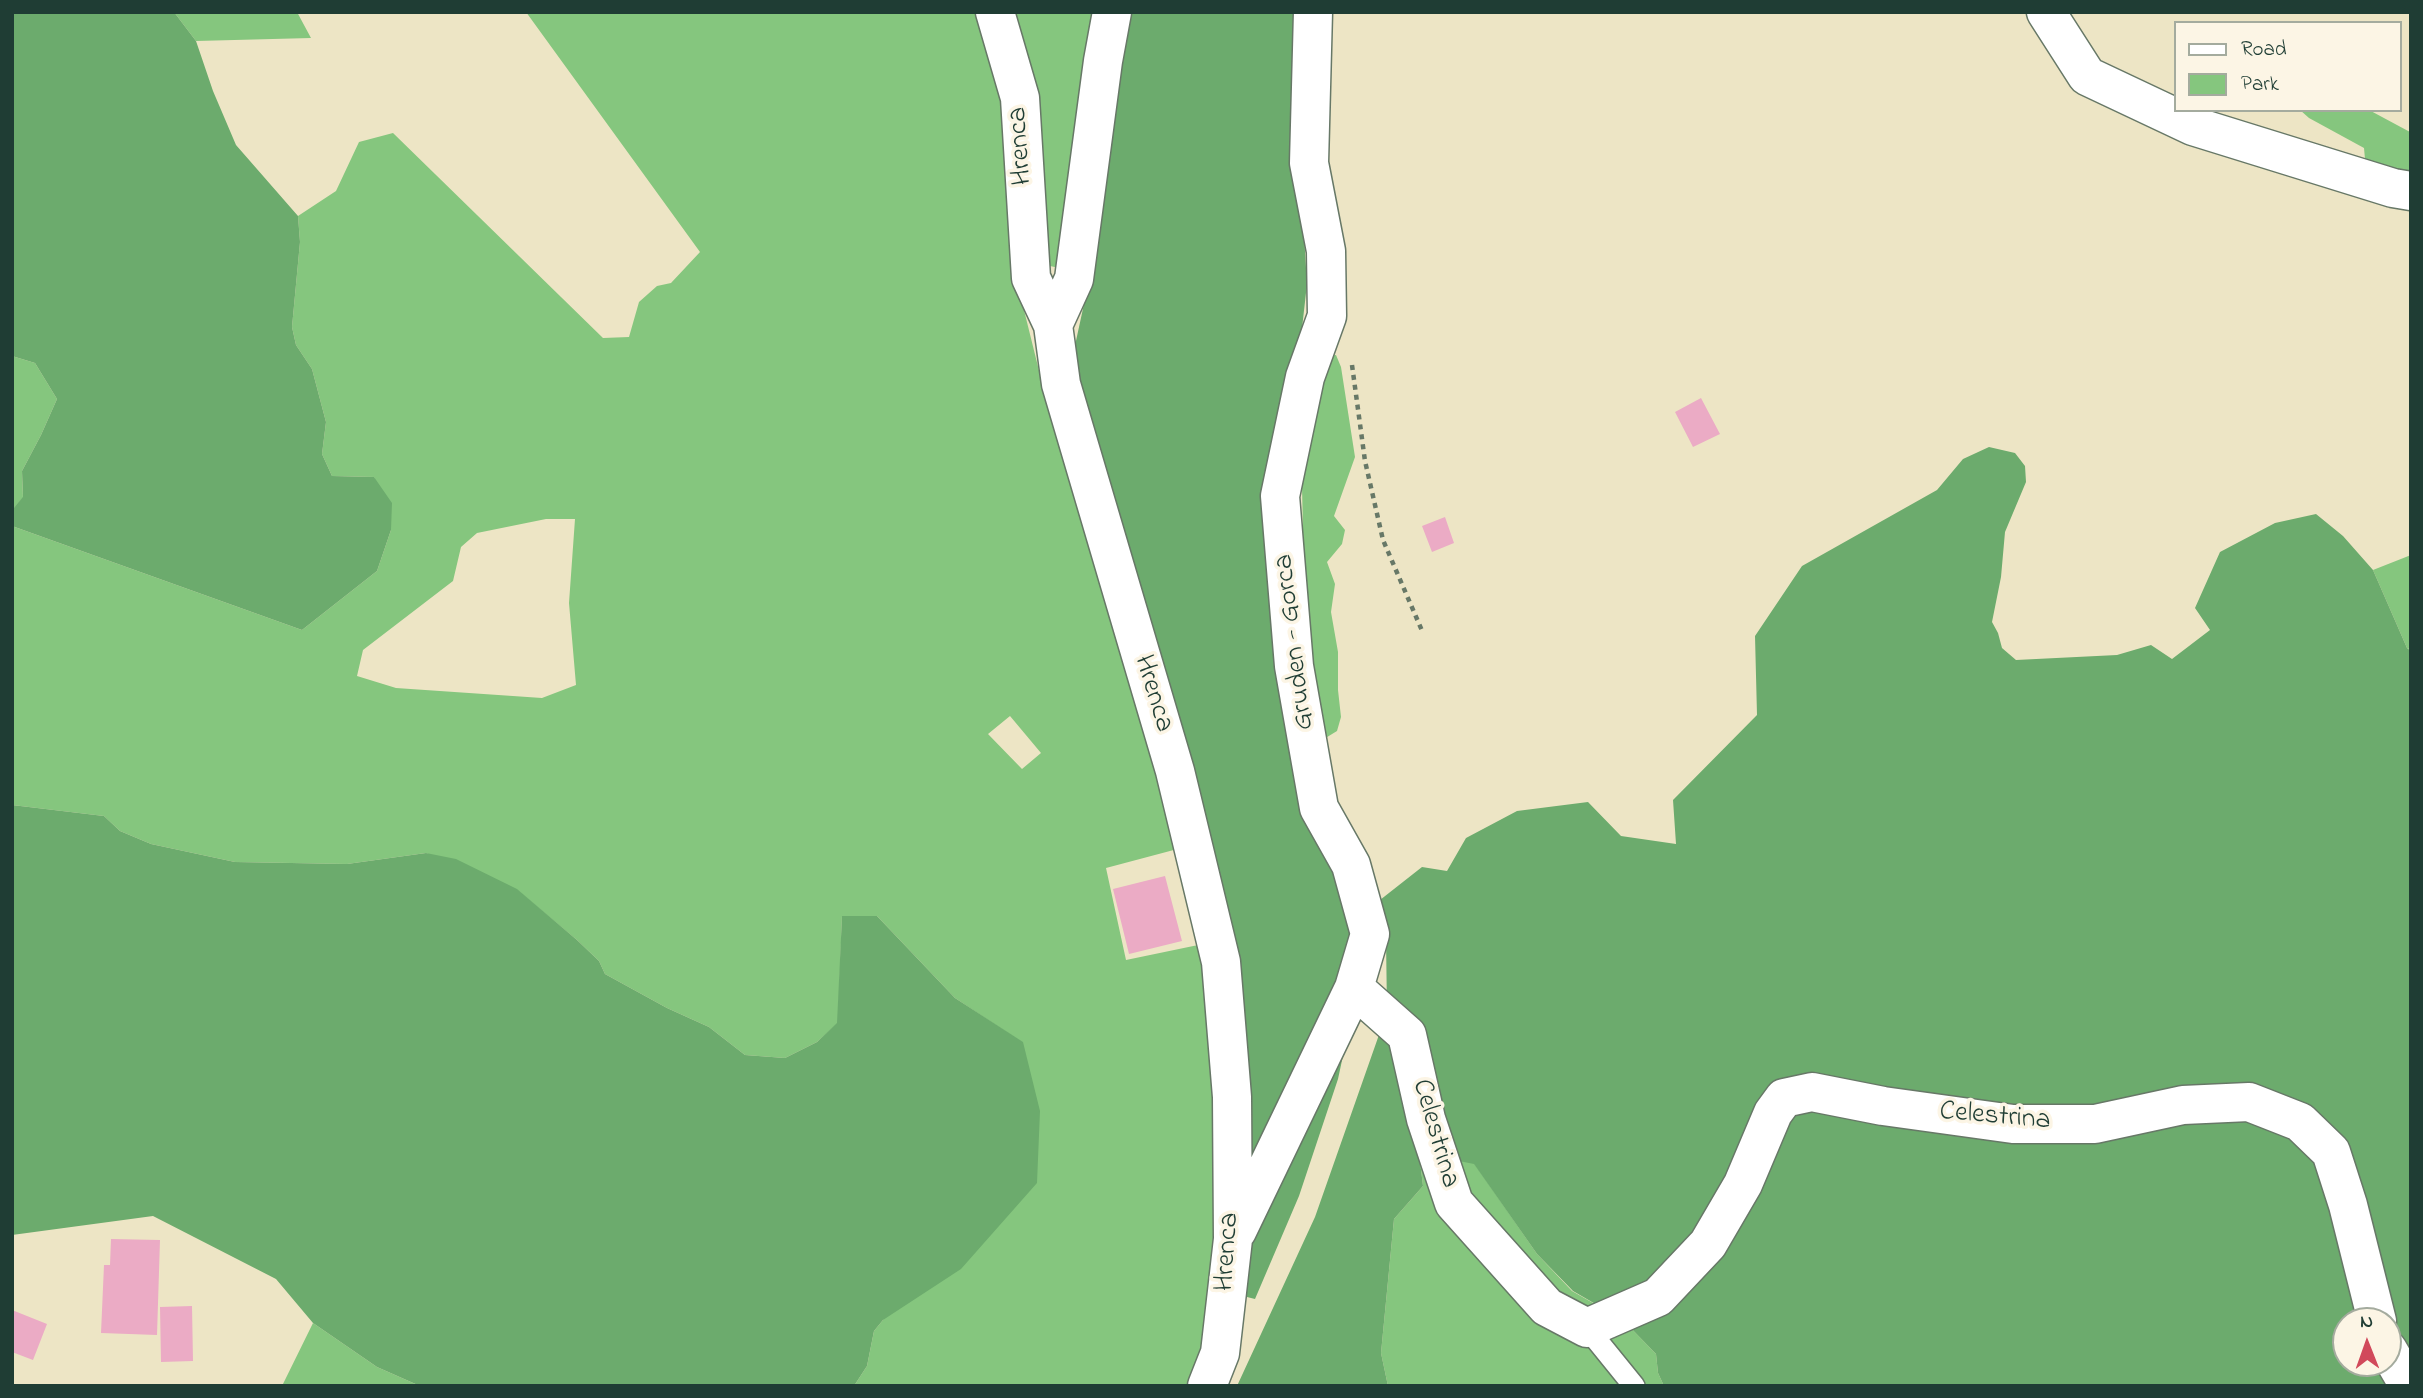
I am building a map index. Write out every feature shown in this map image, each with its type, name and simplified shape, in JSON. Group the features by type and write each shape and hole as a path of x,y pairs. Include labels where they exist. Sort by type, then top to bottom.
{"street":[{"name":"Hrenca","path":"995,12 1020,98 1031,278 1053,325 1061,384 1175,771 1221,962 1232,1097 1233,1239 1220,1353 1207,1386"},
{"path":"1053,325 1074,279 1112,12"},
{"name":"Gruden - Gorca","path":"1233,1239 1354,988 1370,934 1351,865 1319,808 1294,666 1280,496 1305,377 1326,316 1326,251 1309,163 1313,12"},
{"path":"2046,12 2087,76 2193,127 2393,188 2411,191"},
{"name":"Celestrina","path":"1354,988 1407,1034 1426,1119 1454,1203 1546,1307 1587,1328 1658,1297 1700,1253 1743,1184 1773,1113 1784,1098 1812,1092 2013,1124 2095,1124 2183,1105 2249,1102 2300,1122 2331,1152 2348,1205 2374,1307"}],"lane":[{"name":"Celestrina","path":"1587,1328 1634,1386"}],"path":[{"path":"1326,316 1347,339 1356,384 1365,461 1383,540 1423,633"}],"green space":[{"path":"12,12 174,12 196,41 236,145 298,216 300,242 292,327 296,345 312,369 326,422 322,454 332,476 374,477 392,503 391,530 377,571 302,630 12,526 12,510 23,497 22,471 57,399 35,363 12,356"},
{"path":"174,12 297,12 311,38 196,41"},
{"path":"526,12 981,12 1004,93 1022,302 1047,403 1185,847 1106,868 1126,960 1203,944 1223,1194 1210,1335 1191,1386 854,1386 867,1366 874,1331 883,1320 1023,1043 955,998 877,916 842,916 838,1023 817,1042 785,1058 745,1055 709,1027 667,1008 605,974 599,961 577,940 517,890 426,853 347,864 235,862 151,844 120,831 104,816 12,805 12,526 302,630 377,571 391,530 374,477 332,476 322,454 326,422 312,369 296,345 292,327 300,242 298,216 336,191 359,142 393,133 603,338 629,337 639,302 657,286 671,283 700,252","holes":["546,519 575,519 569,603 576,685 542,698 396,688 357,676 363,650 453,581 461,547 477,533","1010,716 1041,753 1022,769 988,734"]},
{"path":"1007,12 1095,12 1064,269 1050,266 1041,236"},
{"path":"1122,12 1300,12 1307,284 1299,355 1269,511 1319,827 1362,967 1338,1079 1299,1196 1255,1299 1239,1295 1232,952 1077,400 1074,350 1089,281"},
{"path":"2302,112 2373,112 2410,132 2411,176 2366,170 2364,148"},
{"path":"1336,355 1341,367 1355,457 1334,516 1345,530 1342,544 1327,562 1335,584 1331,612 1338,652 1341,717 1337,731 1319,742 1305,619 1302,487 1318,396 1329,356"},
{"path":"12,356 35,363 57,399 22,471 23,498 12,510"},
{"path":"1989,447 2015,453 2025,466 2026,482 2005,532 2001,577 1992,622 2002,648 2016,660 2117,655 2151,645 2172,659 2210,630 2195,608 2220,552 2275,523 2316,514 2343,536 2373,570 2407,648 2411,651 2411,1347 2402,1352 2402,1307 2332,1307 2332,1377 2394,1377 2397,1386 1664,1386 1658,1373 1656,1354 1623,1320 1573,1291 1537,1254 1474,1164 1419,1153 1423,1186 1394,1219 1381,1353 1388,1386 1237,1386 1315,1217 1387,1012 1386,938 1380,900 1422,867 1447,871 1466,838 1517,811 1588,802 1621,836 1676,844 1673,800 1757,715 1755,636 1802,566 1937,490 1963,459"},
{"path":"2411,555 2411,650 2407,648 2373,570"},
{"path":"12,805 104,816 120,831 151,844 235,862 347,864 426,853 456,859 517,889 599,961 605,974 667,1008 709,1027 745,1055 785,1058 817,1042 837,1023 842,916 877,916 955,998 1023,1042 1040,1111 1037,1183 961,1269 883,1320 874,1331 867,1366 854,1386 420,1386 377,1367 313,1323 276,1279 153,1216 12,1235"},
{"path":"1419,1153 1474,1163 1537,1254 1572,1291 1623,1320 1656,1354 1658,1373 1664,1386 1388,1386 1381,1353 1394,1219 1423,1186"},
{"path":"313,1323 377,1367 420,1386 282,1386"}],"building":[{"path":"1701,398 1720,434 1693,447 1675,412"},
{"path":"1445,517 1454,543 1432,552 1422,526"},
{"path":"1165,876 1182,941 1129,954 1113,889"},
{"path":"111,1239 160,1240 157,1335 101,1333 104,1265 110,1265"},
{"path":"192,1306 193,1361 161,1362 160,1307"},
{"path":"12,1310 47,1324 33,1360 12,1352"}]}
